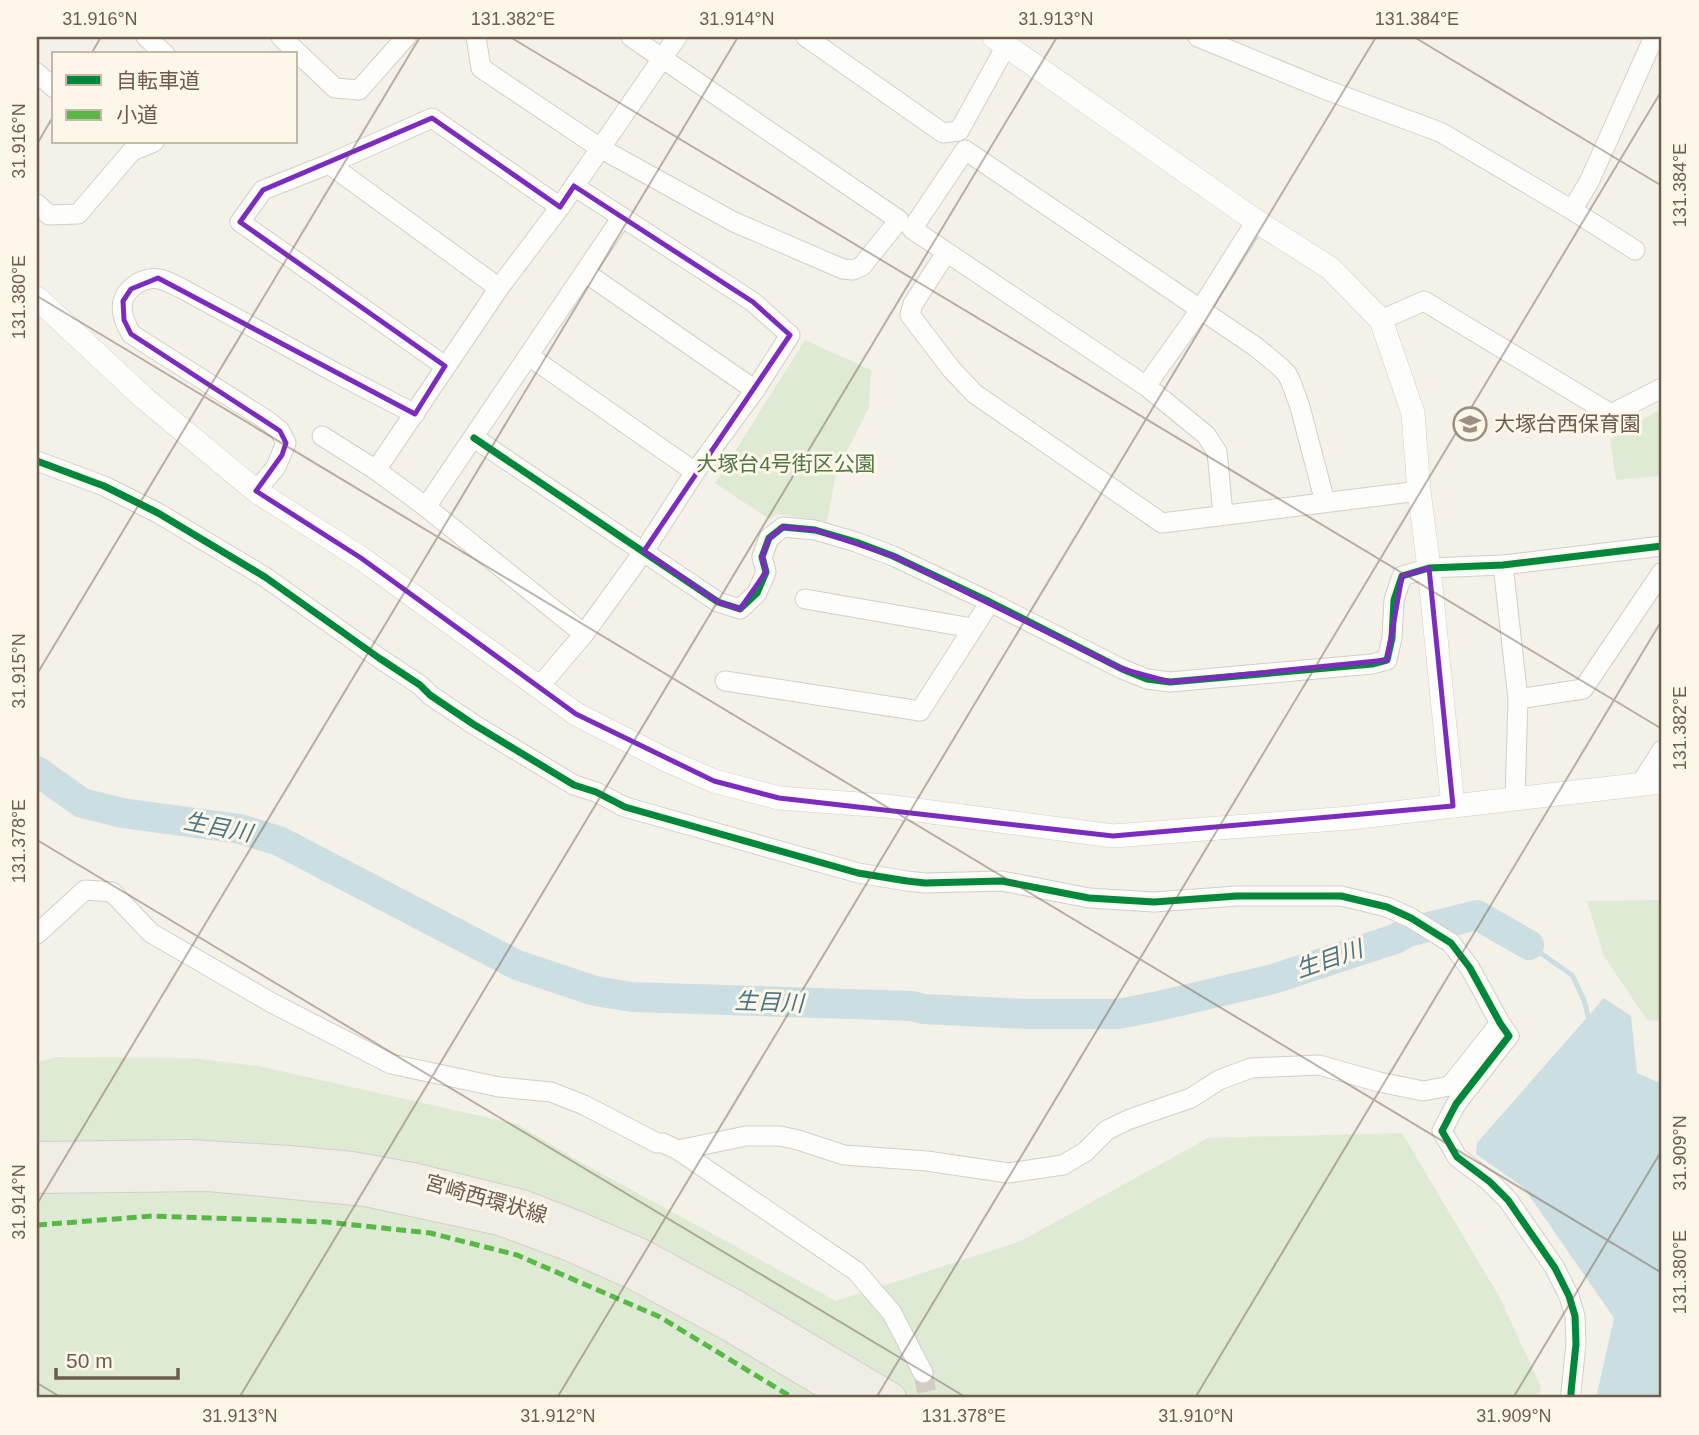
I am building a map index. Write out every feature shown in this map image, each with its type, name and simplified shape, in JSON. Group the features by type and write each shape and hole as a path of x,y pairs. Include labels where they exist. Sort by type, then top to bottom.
{"main road":[{"name":"宮崎西環状線","path":"37,1157 190,1154 352,1167 413,1178 522,1205 641,1254 735,1305 891,1398"},
{"name":"宮崎西環状線","path":"37,1178 208,1176 366,1191 500,1220 633,1273 728,1325 850,1398"}],"street":[{"path":"146,37 163,52"},
{"path":"281,37 297,52"},
{"path":"298,53 335,88 359,90 406,37"},
{"path":"476,37 481,68 600,148 734,222 843,269 853,270 862,266 899,220 631,37"},
{"path":"376,470 499,288 560,207 677,37"},
{"path":"806,37 943,133 959,131 1000,41 1256,221 1330,268 1381,320 1413,413 1453,806"},
{"path":"1198,37 1324,89 1440,131 1634,250"},
{"path":"1572,210 1589,182 1654,37"},
{"path":"37,72 52,86"},
{"path":"445,366 240,222 263,190 432,118 560,207"},
{"path":"117,144 132,151"},
{"path":"37,204 49,215 78,214 132,151 148,144"},
{"path":"1223,514 1217,452 1206,435 1146,386 912,229 965,150 1272,359 1287,374 1300,408 1325,502"},
{"path":"329,164 499,288"},
{"path":"538,688 584,634 644,551 790,335 753,302 574,186"},
{"path":"426,507 622,218"},
{"path":"1146,386 1200,310 1256,221"},
{"path":"946,253 913,304 910,314 952,370 975,394 1162,523 1419,491"},
{"path":"586,273 755,390"},
{"path":"256,491 276,467 282,455 286,443 280,431 131,334 124,320 123,302 131,289 142,280 158,278 181,288 415,414"},
{"path":"37,298 144,398 256,491 361,558 576,714 666,760 714,780 779,798 886,806 1113,836 1350,818 1651,784 1662,750"},
{"path":"1381,320 1424,301 1611,414 1662,388"},
{"path":"528,356 695,472"},
{"path":"322,436 376,470 426,507 584,634"},
{"path":"474,438 718,602 740,609 757,593 766,572 762,556 769,538 783,527 815,530 893,556 1122,669 1147,679 1170,682 1372,664 1387,660 1392,638 1394,600 1402,576 1429,568 1503,565 1662,546"},
{"path":"37,461 104,486 158,513 265,578 473,724 574,785 596,792 625,807 858,873 907,881 1002,881 1088,898 1154,902 1237,896 1341,896 1387,907 1411,918 1451,943 1470,968 1509,1036 1456,1104 1442,1131 1457,1157 1490,1182 1508,1200 1555,1268 1575,1316 1576,1344 1571,1398"},
{"path":"1503,565 1518,699 1515,799"},
{"path":"1518,699 1583,689 1662,572"},
{"path":"805,599 972,628"},
{"path":"725,681 920,711 990,602"},
{"path":"37,934 85,890 112,892 151,933 272,1003 391,1064 499,1087 551,1092 584,1105 657,1143 678,1150 856,1272 892,1313 923,1373"},
{"path":"678,1150 747,1136 780,1136 844,1155 927,1161 1008,1173 1063,1164 1085,1153 1107,1130 1191,1098 1219,1080 1251,1068 1319,1065 1423,1091 1450,1086 1500,1023"}],"highlighted area":[{"path":"432,118 560,207 574,186 753,302 790,335 644,551 718,602 740,609 766,572 762,557 769,538 783,527 815,530 893,556 1122,669 1170,682 1387,660 1402,576 1429,568 1453,806 1113,836 779,798 714,781 576,714 361,558 256,491 282,455 286,443 280,431 131,334 124,320 123,301 131,289 158,278 415,414 445,366 240,222 263,190"}],"green space":[{"name":"大塚台4号街区公園","path":"805,340 871,370 869,407 836,473 827,522 778,514 769,519 715,483"},
{"path":"1657,411 1662,414 1662,476 1616,480 1610,439"},
{"path":"1662,900 1662,1021 1647,1020 1604,956 1587,901"},
{"path":"58,1057 191,1058 258,1066 517,1124 584,1164 836,1301 1021,1241 1208,1138 1402,1133 1500,1298 1541,1387 1539,1398 37,1398 37,1062"}],"shaded area":[{"path":"1604,998 1631,1016 1637,1073 1662,1084 1662,1398 1596,1398 1614,1318 1524,1188 1476,1154 1477,1143"}],"waterway":[{"name":"生目川","path":"37,771 82,803 122,813 240,829 279,841 517,965 595,991 632,997 912,1006 923,1009 1026,1014 1118,1014 1273,979 1395,939 1408,932 1477,915 1529,945"},
{"path":"1529,945 1572,975 1584,1000 1589,1020"}],"tunnel":[{"path":"923,1373 928,1398"}],"marked path":[{"path":"37,1225 153,1216 326,1222 430,1233 517,1255 660,1317 793,1398"}],"cycle path":[{"path":"474,438 718,602 740,609 757,593 766,572 762,557 769,538 783,527 815,530 893,556 1122,669 1147,679 1170,682 1372,664 1387,660 1392,638 1394,600 1402,576 1429,568 1503,565 1662,546"},
{"path":"37,461 104,486 158,513 265,577 473,724 574,785 596,792 625,807 858,873 907,881 1002,881 1089,898 1154,902 1237,896 1341,896 1387,907 1411,918 1451,943 1470,968 1509,1036 1456,1104 1442,1131 1457,1157 1490,1182 1508,1200 1555,1268 1569,1296 1575,1316 1576,1344 1571,1398"}],"place":[{"name":"大塚台西保育園","path":"1470,424"}]}
